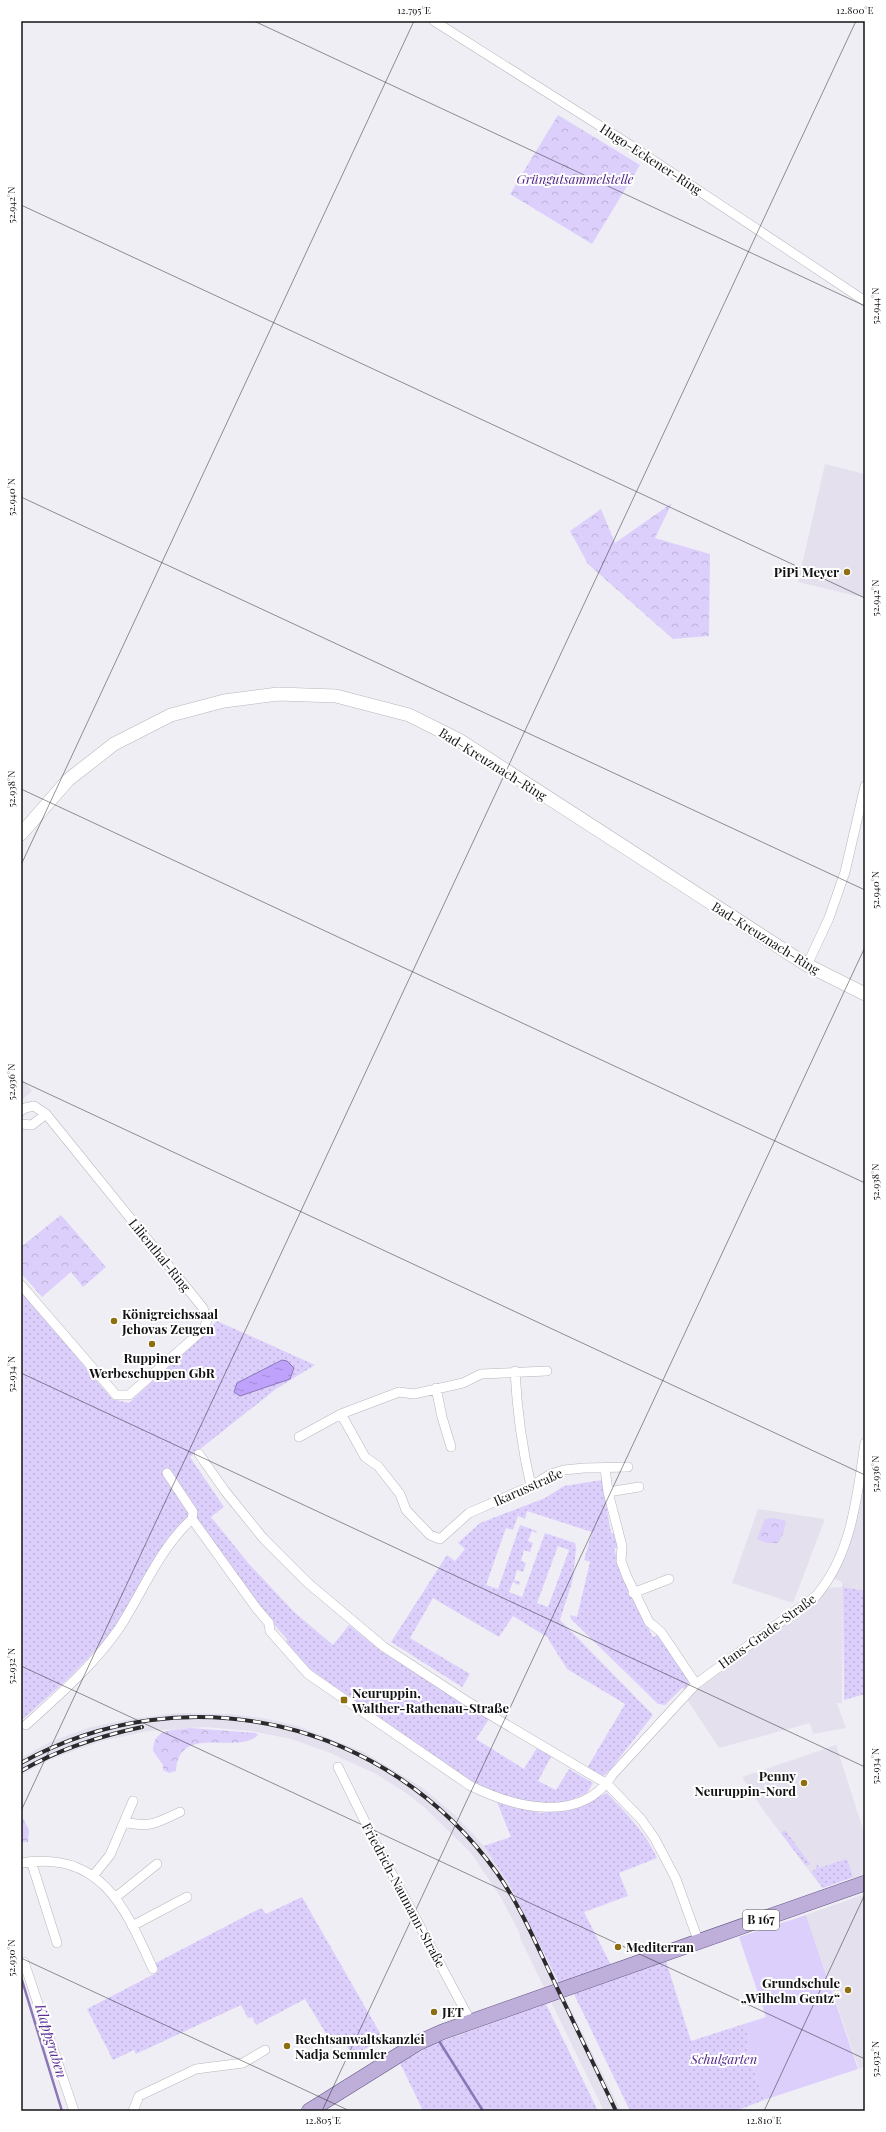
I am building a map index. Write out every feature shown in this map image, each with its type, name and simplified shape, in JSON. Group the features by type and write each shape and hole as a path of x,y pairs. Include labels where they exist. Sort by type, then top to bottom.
{"main road":[{"name":"Bad-Kreuznach-Ring","path":"21,834 68,780 114,744 171,715 224,700 278,694 336,696 409,715 458,740 807,965 865,994"},
{"name":"B 167","path":"309,2111 418,2043 442,2032 698,1940 797,1908 865,1883"}],"street":[{"name":"Hugo-Eckener-Ring","path":"434,21 627,143 865,301"},
{"path":"807,965 830,918 844,872 865,786"},
{"name":"Lilienthal-Ring","path":"21,1111 25,1108 34,1106 46,1114 203,1308 207,1320 204,1329 129,1395 116,1395 21,1285"},
{"path":"21,1124 32,1125 46,1114"},
{"path":"298,1437 341,1414 398,1392 414,1394 464,1383 481,1374 515,1371 547,1371"},
{"path":"515,1371 516,1403 522,1444 531,1486"},
{"path":"436,1388 442,1417 452,1447"},
{"name":"Ikarusstraße","path":"341,1414 365,1457 378,1466 400,1494 406,1510 430,1535 440,1539 469,1513 531,1486 551,1474 564,1470 628,1467"},
{"name":"Hans-Grade-Straße","path":"168,1473 193,1512 192,1519 257,1609 269,1623 270,1631 308,1674 469,1785 492,1796 522,1806 546,1808 570,1806 591,1796 607,1784 613,1774 696,1684 816,1596 831,1577 840,1561 856,1502 865,1443"},
{"path":"199,1454 225,1491 263,1538 308,1583 384,1647 461,1697 607,1784 640,1819 655,1839 676,1880 698,1940"},
{"path":"605,1468 608,1492 622,1546 621,1561 633,1593 649,1622 661,1632 696,1684"},
{"path":"608,1492 639,1487"},
{"path":"26,1725 92,1662 119,1628 169,1544 192,1519"},
{"path":"633,1593 669,1579"},
{"name":"Friedrich-Naumann-Straße","path":"338,1767 379,1849 470,2022"},
{"path":"93,1876 110,1855 133,1801"},
{"path":"124,1822 139,1826 153,1825 180,1812"},
{"path":"31,1861 57,1943"},
{"path":"21,1863 31,1861 50,1861 69,1865 93,1876 116,1898 132,1926 153,1969"},
{"path":"116,1898 157,1864"},
{"path":"132,1926 188,1897"},
{"path":"24,1962 74,2111"},
{"path":"133,2111 138,2096 196,2069 243,2063 265,2050"}],"shaded area":[{"path":"825,464 865,474 865,598 798,582"},
{"path":"21,1077 32,1091 21,1101"},
{"path":"865,1464 865,1591 843,1588 842,1703 837,1703 846,1728 813,1734 810,1723 719,1748 688,1701 690,1695 819,1598 828,1588 842,1587 842,1582 831,1577"},
{"path":"758,1509 825,1519 793,1603 732,1583"},
{"path":"178,1713 229,1714 263,1718 298,1726 364,1752 423,1788 456,1816 484,1846 509,1884 621,2111 604,2111 520,1938 519,1932 500,1896 471,1853 423,1806 376,1774 328,1752 291,1739 251,1731 205,1727 148,1731 102,1741 51,1759 21,1775 21,1758 50,1742 91,1727 137,1718"},
{"path":"836,1745 865,1835 865,1874 822,1888 763,1810 742,1777"},
{"name":"Grundschule „Wilhelm Gentz“","path":"865,1894 865,2066 859,2069 806,1915"}],"green space":[{"name":"Grüngutsammelstelle","path":"558,115 640,165 592,244 510,194"},
{"path":"672,503 655,538 710,554 709,636 673,639 588,564 570,531 601,509 615,543"},
{"path":"61,1215 106,1267 83,1287 71,1272 42,1297 21,1273 21,1247"},
{"path":"21,1291 112,1399 129,1403 217,1321 315,1365 276,1389 190,1457 224,1507 211,1517 249,1564 294,1612 333,1645 349,1625 382,1652 489,1719 476,1739 524,1769 538,1746 552,1755 538,1781 556,1790 569,1769 593,1783 587,1793 566,1802 546,1804 506,1797 472,1782 355,1703 310,1669 286,1643 287,1639 259,1608 197,1518 196,1511 189,1512 189,1519 112,1633 70,1677 21,1721"},
{"path":"602,1480 611,1533 615,1534 619,1547 614,1549 629,1593 653,1637 659,1634 687,1676 689,1682 685,1689 682,1688 665,1705 658,1704 571,1619 570,1615 577,1617 590,1562 584,1560 592,1532 527,1511 525,1519 518,1516 513,1530 506,1528 486,1585 498,1589 520,1525 537,1531 536,1533 532,1531 528,1541 533,1543 530,1552 524,1550 521,1561 526,1563 523,1572 517,1570 514,1580 520,1582 519,1585 513,1582 509,1592 522,1597 545,1533 575,1543 576,1547 573,1579 560,1620 653,1715 610,1770 601,1778 587,1768 625,1704 567,1669 547,1637 513,1616 499,1637 433,1598 410,1638 470,1674 462,1687 391,1642 447,1555 455,1561 465,1549 458,1543 480,1523 545,1498 564,1486","holes":["558,1546 569,1550 548,1607 537,1603"]},
{"path":"774,1518 786,1521 783,1534 778,1543 767,1543 757,1539 765,1519"},
{"path":"843,1587 865,1591 865,1694 844,1700"},
{"path":"190,1728 256,1733 258,1735 249,1741 237,1743 211,1742 198,1744 187,1748 180,1756 176,1771 169,1773 163,1770 163,1765 153,1751 154,1743 157,1738 160,1734 171,1730"},
{"path":"607,1793 641,1832 657,1858 619,1873 628,1896 584,1912 611,1965 559,1983 509,1884 484,1846 511,1837 497,1802 541,1813 567,1809"},
{"path":"21,1814 29,1830 28,1842 21,1842"},
{"path":"785,1830 810,1864 806,1866 781,1833"},
{"path":"847,1859 853,1877 823,1888 811,1872 816,1869 817,1863 819,1868"},
{"path":"302,1897 384,2040 352,2055 343,2040 333,2045 305,1999 256,2025 252,2017 248,2018 241,2005 136,2054 134,2050 113,2060 87,2009 158,1972 154,1964 261,1908 266,1914"},
{"path":"806,1915 858,2069 764,2100 747,2050 749,2037 744,2024 766,2017 739,1937"},
{"name":"Schulgarten","path":"666,1961 691,2041 744,2024 749,2037 747,2050 764,2100 736,2111 630,2111 574,1994"},
{"path":"546,2004 598,2111 423,2111 400,2063 434,2044"}],"water":[{"path":"282,1360 287,1361 294,1368 290,1379 240,1396 234,1392 237,1383"}],"waterway":[{"name":"Klappgraben","path":"21,1977 62,2111"},
{"path":"439,2041 483,2111"}],"railway":[{"path":"21,1763 84,1735 150,1720 215,1717 280,1726 342,1747 400,1778 452,1821 497,1873 505,1885 532,1935 616,2111"},
{"path":"21,1771 50,1756 80,1744 142,1727"}],"place":[{"name":"PiPi Meyer","path":"847,572"},
{"name":"Königreichssaal Jehovas Zeugen","path":"114,1321"},
{"name":"Ruppiner Werbeschuppen GbR","path":"152,1344"},
{"name":"Neuruppin, Walther-Rathenau-Straße","path":"344,1700"},
{"name":"Penny Neuruppin-Nord","path":"804,1783"},
{"name":"Mediterran","path":"618,1947"},
{"name":"Grundschule „Wilhelm Gentz“","path":"848,1990"},
{"name":"JET","path":"434,2012"},
{"name":"Rechtsanwaltskanzlei Nadja Semmler","path":"287,2046"}]}
